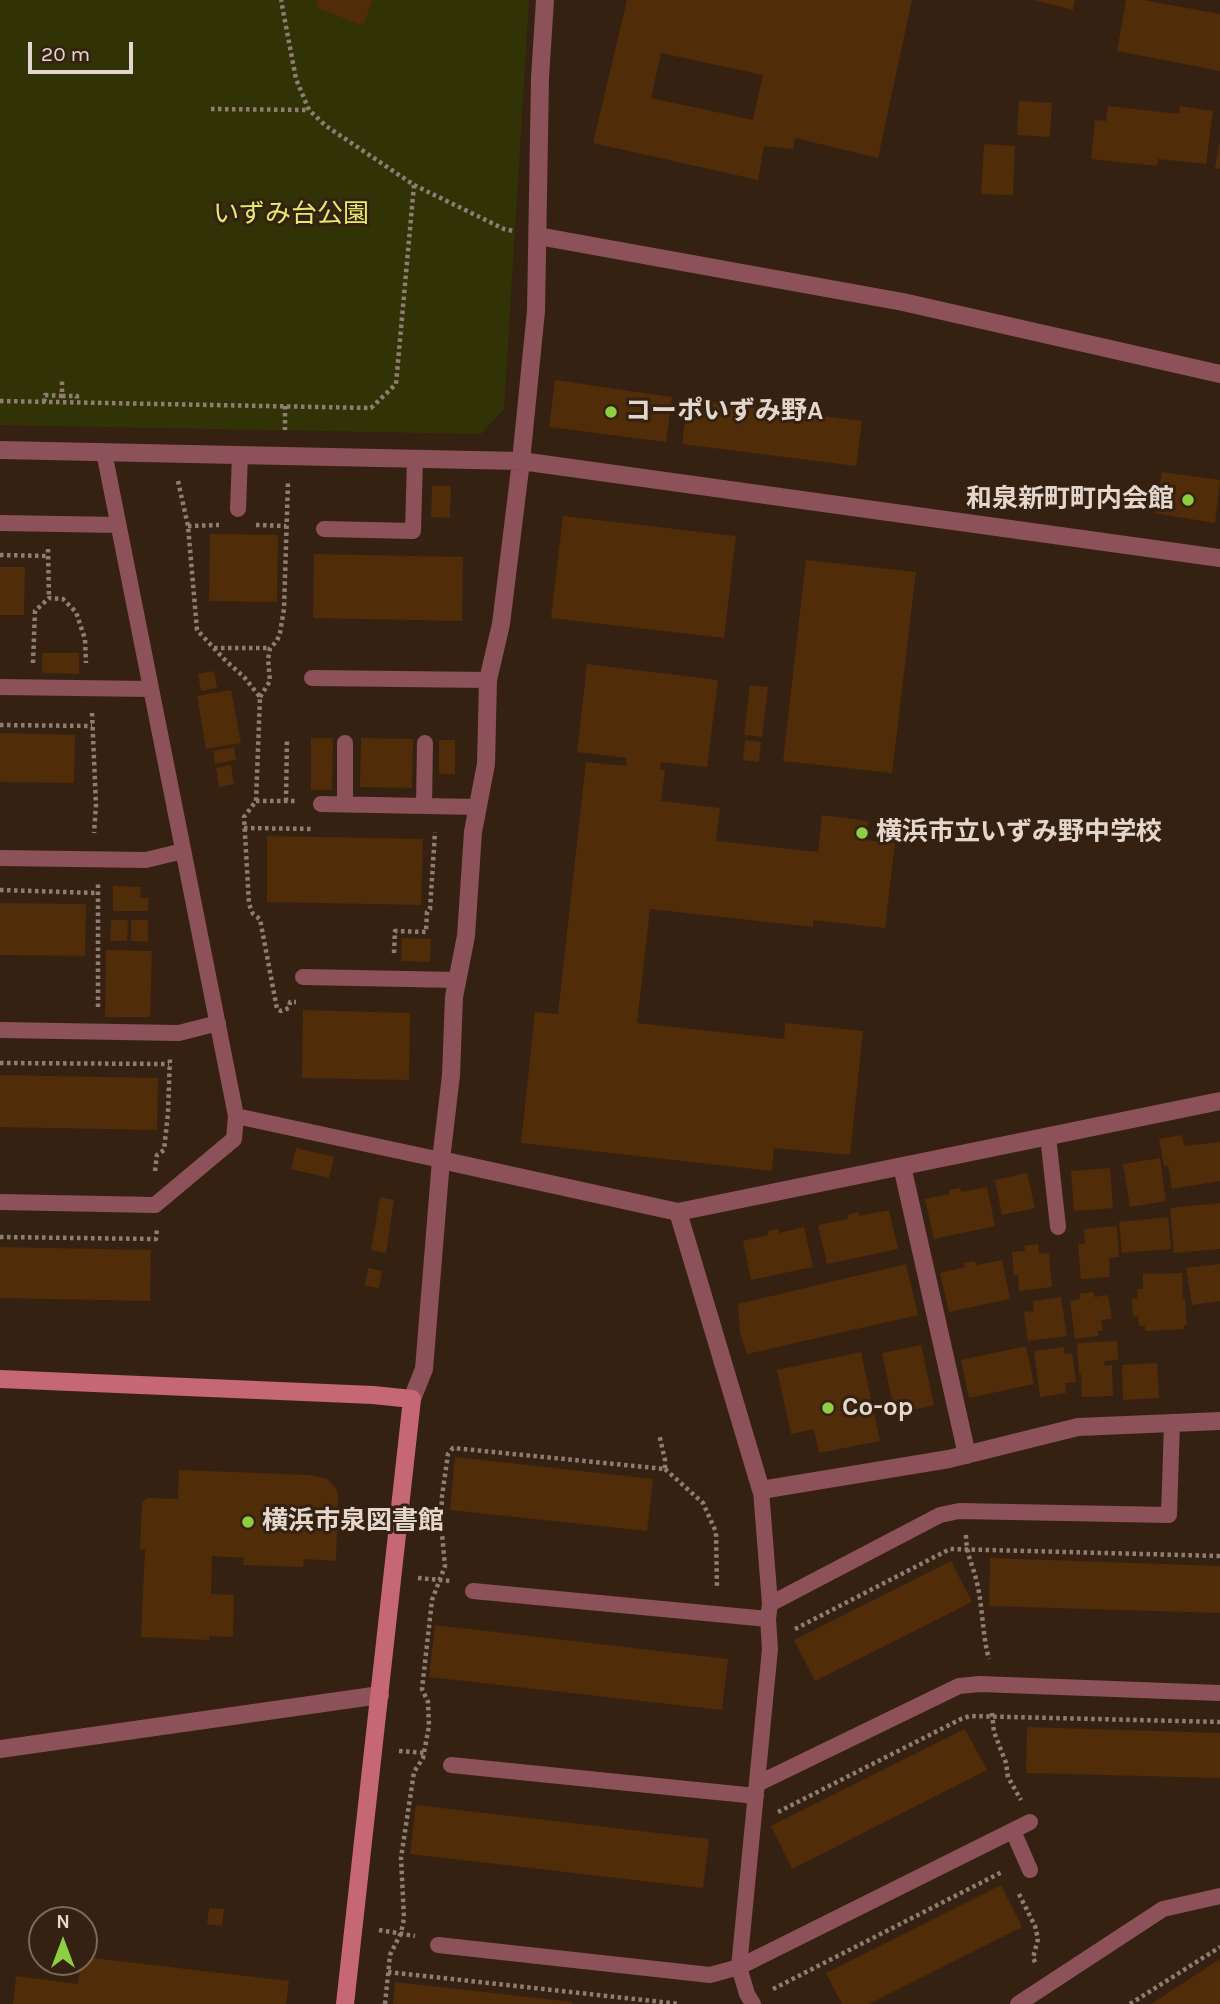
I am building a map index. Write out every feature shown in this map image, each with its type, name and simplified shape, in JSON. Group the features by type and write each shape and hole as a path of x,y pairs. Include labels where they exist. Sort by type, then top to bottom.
{"street":[{"path":"345,2004 412,1399 424,1368 450,1075 454,997 466,936 473,832 486,764 488,680 501,624 536,311 540,78 545,0"},
{"path":"538,236 903,302 1220,374"},
{"path":"0,450 521,461 1220,558"},
{"path":"441,1160 678,1212 1220,1101"},
{"path":"902,1166 967,1455"},
{"path":"678,1212 761,1490 949,1459 1078,1427 1220,1421"},
{"path":"0,1379 373,1395 412,1399"},
{"path":"0,1749 380,1695"}],"lane":[{"path":"0,1202 155,1205 234,1139 236,1116 104,452"},
{"path":"238,509 240,455"},
{"path":"324,529 413,531 415,459"},
{"path":"0,523 118,525"},
{"path":"312,678 488,680"},
{"path":"0,687 151,689"},
{"path":"345,743 345,804"},
{"path":"425,743 430,806"},
{"path":"321,804 478,807"},
{"path":"0,858 146,860 183,851"},
{"path":"303,977 457,980"},
{"path":"0,1030 179,1032 218,1023"},
{"path":"236,1116 441,1160"},
{"path":"1048,1136 1058,1227"},
{"path":"472,1591 715,1614 769,1611 940,1515 959,1511 1169,1515 1172,1423"},
{"path":"752,2002 739,1968 770,1649 761,1490"},
{"path":"452,1765 756,1790 959,1686 993,1684 1220,1693"},
{"path":"438,1945 710,1975 739,1968 1030,1822"},
{"path":"1013,1831 1030,1870"},
{"path":"1018,2004 1163,1909 1220,1896"}],"path":[{"path":"281,0 296,79 309,110 326,126 414,186 504,229"},
{"path":"211,109 309,110"},
{"path":"0,401 372,408 396,384 414,186"},
{"path":"62,381 62,396"},
{"path":"44,402 45,395 77,396 77,402"},
{"path":"177,454 177,479 188,526 193,566 197,630 260,697"},
{"path":"289,457 284,609 277,642 270,648 270,681 260,697 256,801 244,817 249,904 253,914 260,919 276,1009 281,1011 289,1008 290,1002 304,1002"},
{"path":"49,524 50,598"},
{"path":"0,555 48,556"},
{"path":"33,688 35,611 50,598 63,599 76,612 85,639 86,675 92,688 96,805 93,846 100,860 97,893 98,1032"},
{"path":"213,648 270,648"},
{"path":"0,725 92,726"},
{"path":"286,801 287,738"},
{"path":"256,801 321,804"},
{"path":"393,979 395,931 426,932 426,912 430,909 430,806"},
{"path":"0,890 97,893"},
{"path":"0,1063 169,1064"},
{"path":"659,1434 665,1469"},
{"path":"385,2004 390,1955 401,1934 404,1918 401,1858 414,1772 424,1753 429,1726 428,1702 422,1689 432,1600 445,1566 441,1522 442,1496 448,1454 453,1448 665,1469 703,1503 716,1532 715,1614"},
{"path":"959,1511 967,1532 966,1549 977,1582 984,1641 992,1670 991,1716 994,1731 1006,1763 1008,1777 1026,1809 1030,1822"},
{"path":"770,1649 785,1634 950,1549 1220,1556"},
{"path":"393,1576 461,1582 472,1591"},
{"path":"753,1825 970,1716 1220,1722"},
{"path":"374,1748 446,1756 452,1765"},
{"path":"752,2002 1006,1870 1035,1926 1038,1939 1033,1958 1047,1985"},
{"path":"1013,1880 1030,1870"},
{"path":"354,1926 425,1937 438,1945"},
{"path":"1129,2004 1220,1947"},
{"path":"388,1972 680,2004"}],"green space":[{"name":"いずみ台公園","path":"0,0 529,0 504,409 481,434 0,425"}],"building":[{"path":"318,0 373,0 363,26 315,7"},
{"path":"627,0 912,0 878,158 795,138 793,149 764,146 758,180 593,143","holes":["661,53 763,75 753,120 651,98"]},
{"path":"1034,0 1075,0 1073,10"},
{"path":"1126,0 1143,0 1220,14 1220,71 1117,51"},
{"path":"1019,101 1052,103 1050,137 1017,135"},
{"path":"1108,106 1179,114 1180,106 1213,111 1206,164 1158,159 1157,166 1091,159 1095,120 1106,121"},
{"path":"984,144 1015,146 1013,195 981,194"},
{"path":"1220,144 1220,169 1215,168"},
{"name":"コーポいずみ野A","path":"555,380 672,397 666,442 549,427"},
{"path":"688,399 862,421 856,466 682,444"},
{"name":"和泉新町町内会館","path":"1162,472 1220,480 1215,523 1155,513"},
{"path":"432,486 451,486 450,518 431,517"},
{"path":"563,516 736,536 724,638 551,618"},
{"path":"210,534 278,535 277,602 209,601"},
{"path":"314,554 463,557 462,621 313,618"},
{"path":"806,560 916,572 892,773 783,761"},
{"path":"0,567 25,567 24,615 0,615"},
{"path":"42,653 79,653 79,674 42,673"},
{"path":"587,664 718,680 707,767 661,762 660,770 665,770 661,801 720,808 716,841 818,852 822,815 868,821 866,840 895,843 885,928 813,920 813,927 650,909 637,1023 784,1039 785,1023 863,1031 850,1155 774,1148 772,1171 521,1143 535,1012 558,1014 586,762 626,766 627,758 577,752"},
{"path":"214,671 217,688 201,691 198,674"},
{"path":"750,685 768,687 762,737 744,735"},
{"path":"231,690 241,743 206,749 197,696"},
{"path":"0,733 75,735 74,783 0,782"},
{"path":"311,738 333,738 332,790 311,790"},
{"path":"361,738 413,739 412,788 360,787"},
{"path":"439,740 455,740 455,774 439,774"},
{"path":"745,740 761,742 759,762 743,760"},
{"path":"234,747 236,760 215,764 213,751"},
{"path":"231,765 234,784 219,787 216,768"},
{"path":"267,836 423,839 421,905 267,902"},
{"path":"113,886 141,887 140,898 149,898 148,911 113,911"},
{"path":"0,903 86,904 85,956 0,955"},
{"path":"111,920 128,920 127,941 110,941"},
{"path":"131,920 148,920 148,942 131,941"},
{"path":"402,938 431,939 430,962 401,961"},
{"path":"106,950 152,951 150,1017 105,1017"},
{"path":"303,1010 410,1013 409,1080 302,1078"},
{"path":"0,1075 158,1078 157,1130 0,1127"},
{"path":"1182,1135 1184,1146 1220,1142 1220,1181 1172,1189 1168,1165 1164,1166 1159,1139"},
{"path":"296,1148 334,1157 329,1178 291,1169"},
{"path":"1160,1158 1166,1201 1130,1207 1123,1164"},
{"path":"1110,1168 1113,1208 1074,1211 1071,1171"},
{"path":"1027,1173 1035,1208 1002,1215 995,1180"},
{"path":"987,1187 995,1226 934,1239 925,1199 950,1194 949,1190 960,1188 961,1192"},
{"path":"380,1197 394,1200 386,1253 371,1250"},
{"path":"1220,1203 1220,1249 1174,1253 1170,1208"},
{"path":"889,1210 898,1249 827,1264 818,1225 848,1219 847,1215 858,1212 859,1216"},
{"path":"1168,1217 1171,1249 1122,1253 1119,1222"},
{"path":"1117,1226 1119,1257 1109,1258 1110,1277 1081,1279 1078,1244 1085,1244 1084,1229"},
{"path":"804,1227 813,1267 751,1280 743,1241 768,1235 767,1231 778,1229 779,1233"},
{"path":"1038,1244 1039,1254 1049,1253 1052,1287 1019,1291 1012,1252 1025,1251 1024,1246"},
{"path":"0,1247 151,1250 150,1301 0,1298"},
{"path":"1002,1260 1010,1299 949,1312 940,1273 965,1267 964,1263 975,1261 976,1265"},
{"path":"906,1264 918,1315 747,1354 740,1333 738,1304"},
{"path":"1220,1264 1220,1301 1192,1305 1186,1268"},
{"path":"368,1268 382,1271 379,1288 365,1286"},
{"path":"1182,1273 1187,1325 1184,1325 1184,1329 1145,1331 1145,1326 1139,1326 1138,1316 1133,1317 1132,1299 1138,1299 1137,1289 1143,1289 1143,1274"},
{"path":"1094,1292 1094,1297 1108,1295 1112,1319 1101,1320 1103,1331 1098,1331 1099,1336 1075,1339 1070,1301 1080,1299 1079,1294"},
{"path":"1061,1297 1067,1336 1028,1341 1024,1312 1034,1311 1033,1301"},
{"path":"1117,1341 1118,1360 1104,1361 1105,1366 1112,1365 1113,1396 1082,1397 1077,1343"},
{"path":"921,1345 934,1405 895,1414 882,1353"},
{"path":"1026,1346 1034,1384 969,1398 961,1360"},
{"path":"1064,1347 1065,1354 1072,1353 1076,1382 1065,1383 1066,1393 1040,1397 1034,1351"},
{"path":"861,1352 880,1441 819,1453 814,1429 791,1434 777,1370"},
{"path":"1157,1363 1159,1398 1123,1400 1122,1365"},
{"path":"455,1457 653,1479 647,1531 450,1510"},
{"path":"179,1470 310,1475 327,1479 336,1488 338,1497 336,1561 304,1559 303,1567 243,1565 244,1558 212,1556 211,1594 234,1595 233,1637 210,1636 209,1640 141,1637 145,1549 140,1549 142,1502 148,1498 178,1499"},
{"path":"990,1558 1220,1566 1220,1613 989,1606"},
{"path":"951,1561 972,1602 815,1681 794,1640"},
{"path":"435,1625 728,1659 722,1710 429,1677"},
{"path":"1027,1727 1220,1733 1220,1778 1026,1773"},
{"path":"965,1729 987,1770 792,1869 771,1826"},
{"path":"416,1805 709,1839 703,1888 410,1854"},
{"path":"1001,1885 1022,1927 869,2004 842,2004 826,1973"},
{"path":"209,1908 224,1909 222,1926 207,1924"},
{"path":"98,1959 289,1981 286,2004 13,2004 16,1976 78,1984 79,1976 98,1976"},
{"path":"1220,1959 1220,2004 1151,2004"},
{"path":"395,1982 572,2002 572,2004 393,2004"}],"place":[{"name":"コーポいずみ野A","path":"611,412"},
{"name":"和泉新町町内会館","path":"1188,500"},
{"name":"横浜市立いずみ野中学校","path":"862,833"},
{"name":"Co-op","path":"828,1408"},
{"name":"横浜市泉図書館","path":"248,1522"}]}
